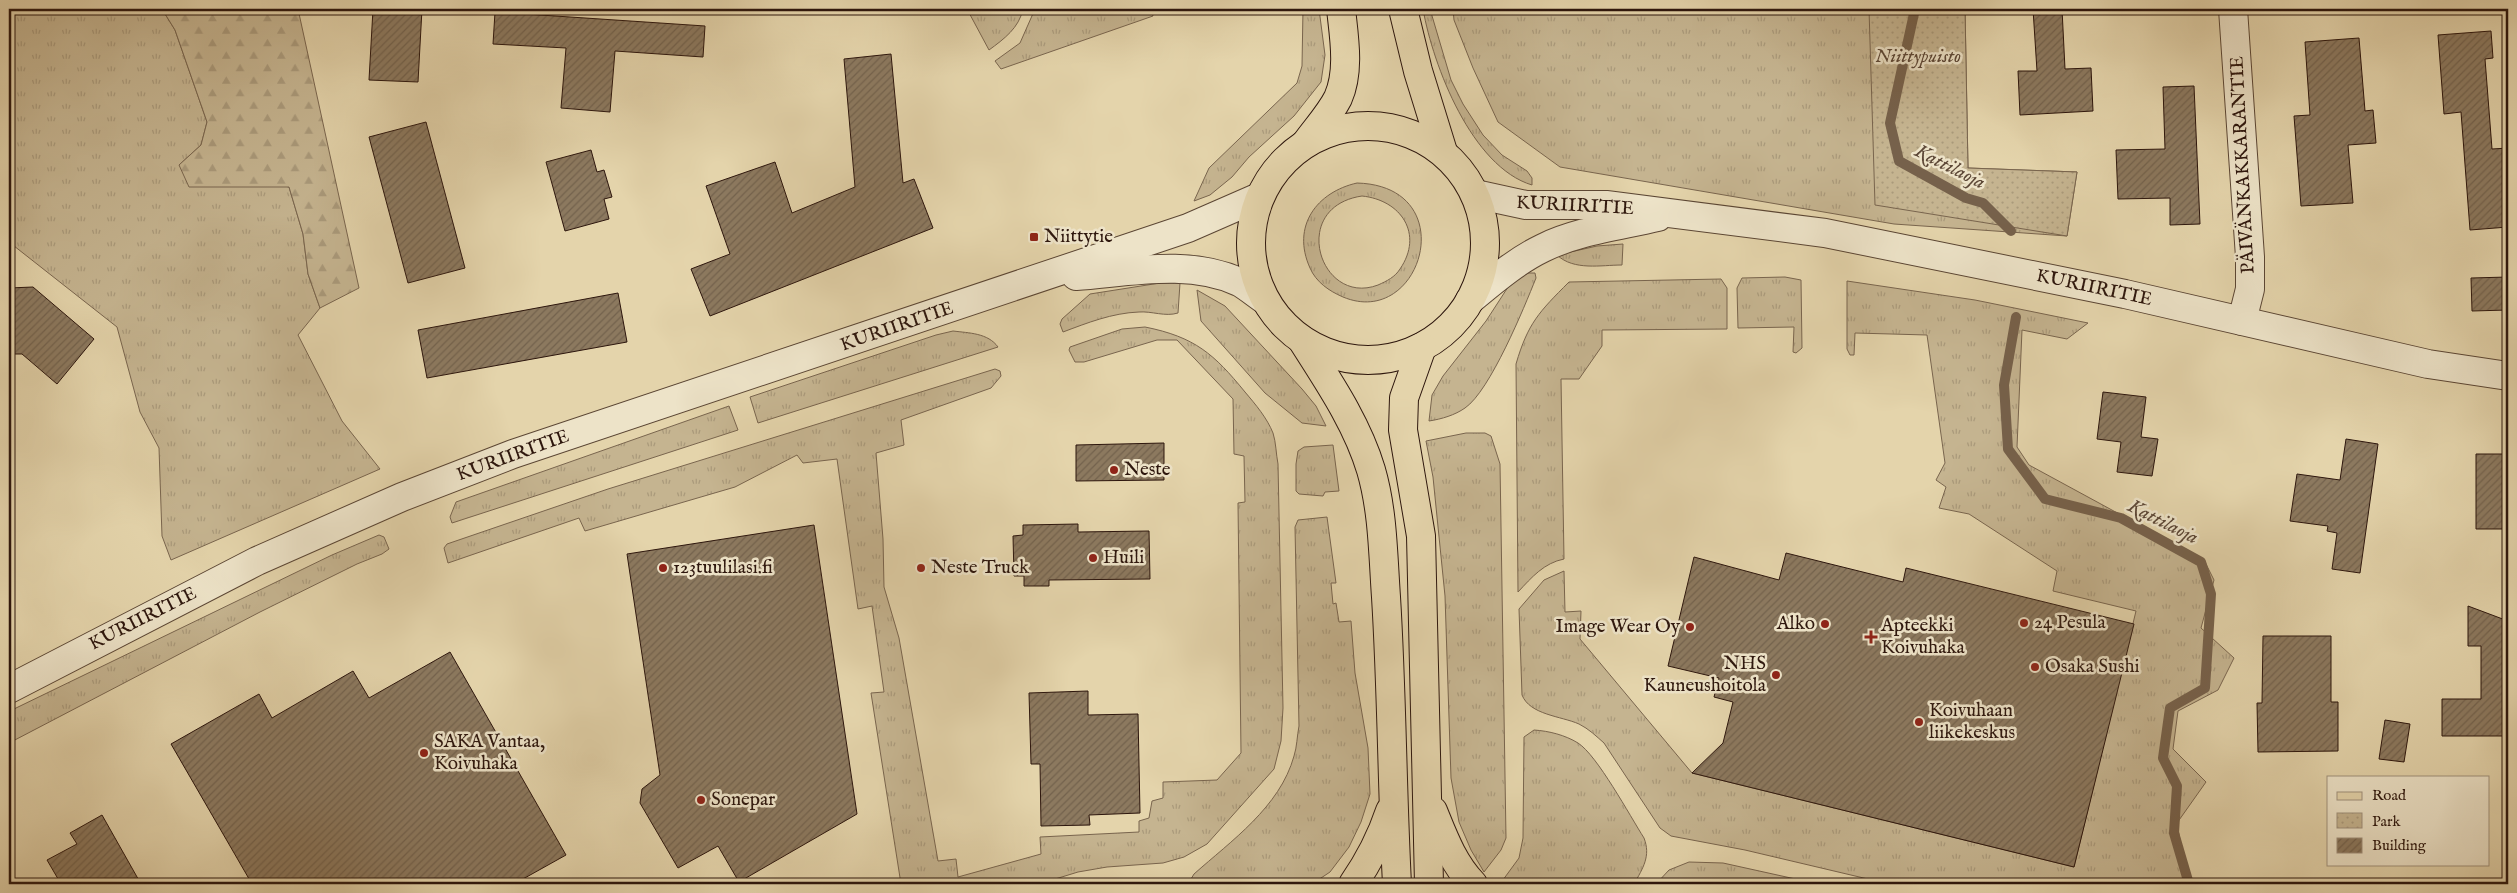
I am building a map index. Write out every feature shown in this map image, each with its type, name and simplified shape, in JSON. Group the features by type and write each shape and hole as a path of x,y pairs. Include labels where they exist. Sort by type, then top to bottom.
{"main road":[{"path":"1341,9 1345,45 1344,74 1338,98 1306,143 1277,167 1259,197 1250,234 1253,268 1265,300 1280,320 1302,340 1336,394 1357,435 1371,470 1380,522 1392,688 1397,884"},
{"path":"1403,9 1418,71 1443,152"},
{"path":"1302,340 1334,355 1360,360 1386,358 1422,347 1451,325 1470,300 1483,265 1485,240 1483,221 1475,194 1443,152 1426,140 1407,132 1365,125 1344,127 1306,143"},
{"path":"1422,347 1404,398 1403,430 1421,536 1429,884"},
{"path":"1426,796 1449,850 1461,871 1472,884"},
{"path":"1353,884 1367,863 1382,834 1394,798"}],"street":[{"name":"PÄIVÄNKAKKARANTIE","path":"2233,9 2250,256 2250,288 2242,320"},
{"name":"KURIIRITIE","path":"1475,194 1526,205 1606,205 1825,233 1988,264 2242,320 2428,364 2508,376"},
{"name":"KURIIRITIE","path":"9,689 257,561 402,497 514,454 1188,228 1259,197"},
{"name":"KURIIRITIE","path":"1470,300 1504,272 1543,248 1583,235 1676,213"},
{"name":"KURIIRITIE","path":"1040,279 1188,269 1220,275 1241,283 1265,300"}],"green space":[{"path":"9,9 162,9 175,30 207,122 201,145 179,165 289,187 303,234 308,274 320,308 298,335 342,421 380,469 171,560 162,536 159,448 140,412 117,327 9,242"},
{"path":"162,9 298,9 359,288 320,308 308,274 303,234 289,187 189,187 179,165 201,145 207,122 175,30"},
{"path":"967,9 1023,9 1014,27 989,50"},
{"path":"1035,9 1151,9 1153,16 1001,69 995,61 1020,43"},
{"path":"1303,9 1319,9 1325,55 1321,82 1294,116 1249,157 1232,177 1210,195 1194,201 1209,168 1297,83 1302,66"},
{"path":"1423,9 1430,9 1451,80 1463,104 1483,135 1502,155 1527,171 1532,178 1532,185 1510,175 1491,158 1459,112 1436,58"},
{"path":"1453,9 1965,9 1968,168 2077,172 2067,236 1894,224 1560,167 1498,122 1473,68 1454,20"},
{"name":"Niittypuisto","path":"1869,9 1965,9 1968,168 2077,172 2067,236 1875,205"},
{"path":"1357,183 1390,190 1411,207 1420,229 1420,254 1410,276 1394,294 1371,302 1343,297 1324,286 1310,268 1305,253 1304,238 1306,225 1311,213 1320,203 1330,194","holes":["1362,196 1388,204 1405,221 1410,243 1407,256 1393,277 1378,285 1358,288 1341,282 1328,269 1320,253 1319,235 1325,218 1339,204"]},
{"path":"1623,244 1622,265 1580,265 1564,260 1557,255 1597,246"},
{"path":"1528,273 1535,273 1536,278 1505,348 1485,385 1475,399 1465,408 1457,413 1429,421 1432,395 1443,376 1486,321 1510,284"},
{"path":"1785,277 1801,280 1802,348 1796,353 1793,352 1794,327 1738,328 1737,288 1742,278"},
{"path":"1721,279 1727,288 1727,329 1602,330 1602,346 1579,379 1561,379 1564,559 1544,567 1518,592 1516,364 1530,328 1542,310 1569,282"},
{"path":"1847,281 1975,300 2088,323 2067,339 2022,330 2017,447 2029,465 2204,560 2214,580 2201,628 2234,658 2218,690 2178,711 2173,749 2206,782 2177,823 2188,884 1889,884 1745,850 1671,836 1660,828 1604,743 1579,724 1532,707 1522,695 1519,609 1544,580 1564,571 1565,612 1581,611 1580,639 1692,773 2074,867 2136,611 2053,591 2057,571 1969,514 1939,508 1946,487 1936,480 1945,463 1927,335 1855,333 1854,355 1850,355 1847,349"},
{"path":"1160,283 1180,283 1178,313 1139,312 1119,314 1063,332 1060,324 1062,319 1090,294"},
{"path":"1197,290 1225,306 1302,389 1316,406 1326,426 1302,423 1265,393 1201,321"},
{"path":"1145,327 1177,336 1190,342 1213,357 1223,367 1268,422 1274,437 1278,464 1283,708 1281,741 1274,769 1207,844 1184,857 1163,863 1107,867 1078,872 1039,884 901,884 871,693 884,692 872,606 858,609 837,459 803,463 797,455 735,487 585,531 579,518 448,563 444,548 447,544 608,489 995,369 1000,371 1001,376 991,388 901,420 904,445 876,453 883,539 884,587 899,638 938,861 956,859 958,877 1041,854 1040,837 1139,832 1139,821 1149,818 1152,801 1163,798 1163,782 1217,780 1241,753 1238,503 1245,502 1244,456 1234,454 1233,399 1177,340 1157,340 1084,362 1075,362 1069,350 1070,347 1122,329"},
{"path":"953,331 984,336 998,347 758,423 750,397"},
{"path":"729,406 738,430 452,523 450,517 456,502"},
{"path":"1466,433 1485,433 1491,436 1500,464 1506,838 1501,850 1484,872 1471,850 1459,822 1451,778 1445,596 1433,477 1426,441"},
{"path":"1333,445 1339,491 1325,492 1323,496 1299,494 1296,491 1298,451 1304,447"},
{"path":"1327,517 1336,583 1331,583 1333,604 1336,603 1339,622 1351,621 1355,673 1368,748 1370,794 1361,822 1349,847 1330,872 1312,884 1188,884 1194,874 1238,836 1266,807 1278,791 1295,753 1299,726 1295,527 1298,520"},
{"path":"379,535 384,537 389,549 382,554 357,564 260,612 11,742 9,738 9,712 16,708 332,555"},
{"path":"1534,730 1557,734 1578,743 1594,760 1613,787 1646,844 1645,862 1634,884 1500,884 1519,858 1523,838 1524,737"},
{"path":"1689,862 1723,863 1818,884 1656,884 1669,870"}],"building":[{"path":"373,9 422,9 418,82 369,80"},
{"path":"2033,9 2062,9 2065,69 2091,68 2093,111 2020,115 2018,71 2037,71"},
{"path":"495,12 705,26 703,57 615,51 610,112 561,108 566,48 493,44"},
{"path":"2491,31 2493,58 2485,59 2492,149 2508,148 2508,227 2470,230 2461,112 2444,114 2438,35"},
{"path":"2359,38 2365,111 2373,110 2376,143 2348,145 2353,203 2301,206 2294,116 2310,115 2305,42"},
{"path":"891,54 903,183 914,179 933,228 710,316 691,269 730,254 706,186 775,162 792,213 855,187 844,59"},
{"path":"2194,86 2200,224 2170,225 2170,198 2118,199 2116,150 2165,149 2163,87"},
{"path":"426,122 465,268 408,283 369,137"},
{"path":"591,150 597,172 604,170 612,197 604,199 609,219 565,231 546,162"},
{"path":"2508,277 2508,310 2472,311 2471,278"},
{"path":"33,287 94,339 57,384 22,354 9,354 9,288"},
{"path":"618,293 627,342 427,378 418,330"},
{"path":"2103,392 2146,397 2141,437 2158,439 2152,476 2117,472 2121,442 2097,439"},
{"path":"2346,439 2378,444 2360,573 2332,569 2337,533 2327,531 2328,526 2290,521 2297,474 2340,480"},
{"path":"1164,443 1164,480 1076,481 1076,445"},
{"path":"2476,454 2505,454 2508,529 2476,529"},
{"path":"1078,524 1078,532 1149,531 1150,579 1049,580 1049,586 1024,586 1024,576 1014,576 1013,536 1023,535 1023,525"},
{"path":"814,525 857,814 739,882 718,846 678,868 640,803 642,789 660,775 627,554"},
{"name":"Koivuhaan liikekeskus","path":"1786,553 1903,582 1906,568 2134,624 2074,867 1692,773 1723,743 1733,702 1714,697 1719,678 1668,666 1694,557 1779,580"},
{"path":"2468,606 2508,621 2507,736 2442,736 2442,699 2481,699 2481,646 2468,646"},
{"path":"2263,636 2331,636 2331,702 2338,702 2338,751 2258,752 2257,703 2262,703"},
{"path":"450,652 566,855 514,884 252,884 171,744 259,694 272,718 353,671 369,698"},
{"path":"1088,691 1088,715 1138,714 1140,813 1089,815 1090,825 1041,826 1040,764 1031,764 1029,693"},
{"path":"2385,720 2410,724 2404,762 2379,759"},
{"path":"102,815 141,884 61,884 47,860 77,844 70,833"}],"waterway":[{"name":"Kattilaoja","path":"1915,9 1890,123 1899,161 1966,198 1983,203 2011,231"},
{"name":"Kattilaoja","path":"2016,317 2004,385 2008,449 2045,499 2121,518 2201,562 2211,594 2205,688 2170,708 2163,758 2177,786 2174,833 2189,884"}],"place":[{"name":"Niittytie","path":"1034,237"},
{"name":"Neste","path":"1114,470"},
{"name":"Huili","path":"1093,558"},
{"name":"123tuulilasi.fi","path":"663,568"},
{"name":"Neste Truck","path":"921,568"},
{"name":"24 Pesula","path":"2024,623"},
{"name":"Alko","path":"1825,624"},
{"name":"Image Wear Oy","path":"1690,627"},
{"name":"Apteekki Koivuhaka","path":"1871,637"},
{"name":"Osaka Sushi","path":"2035,667"},
{"name":"NHS Kauneushoitola","path":"1776,675"},
{"name":"Koivuhaan liikekeskus","path":"1919,722"},
{"name":"SAKA Vantaa, Koivuhaka","path":"424,753"},
{"name":"Sonepar","path":"701,800"}]}
